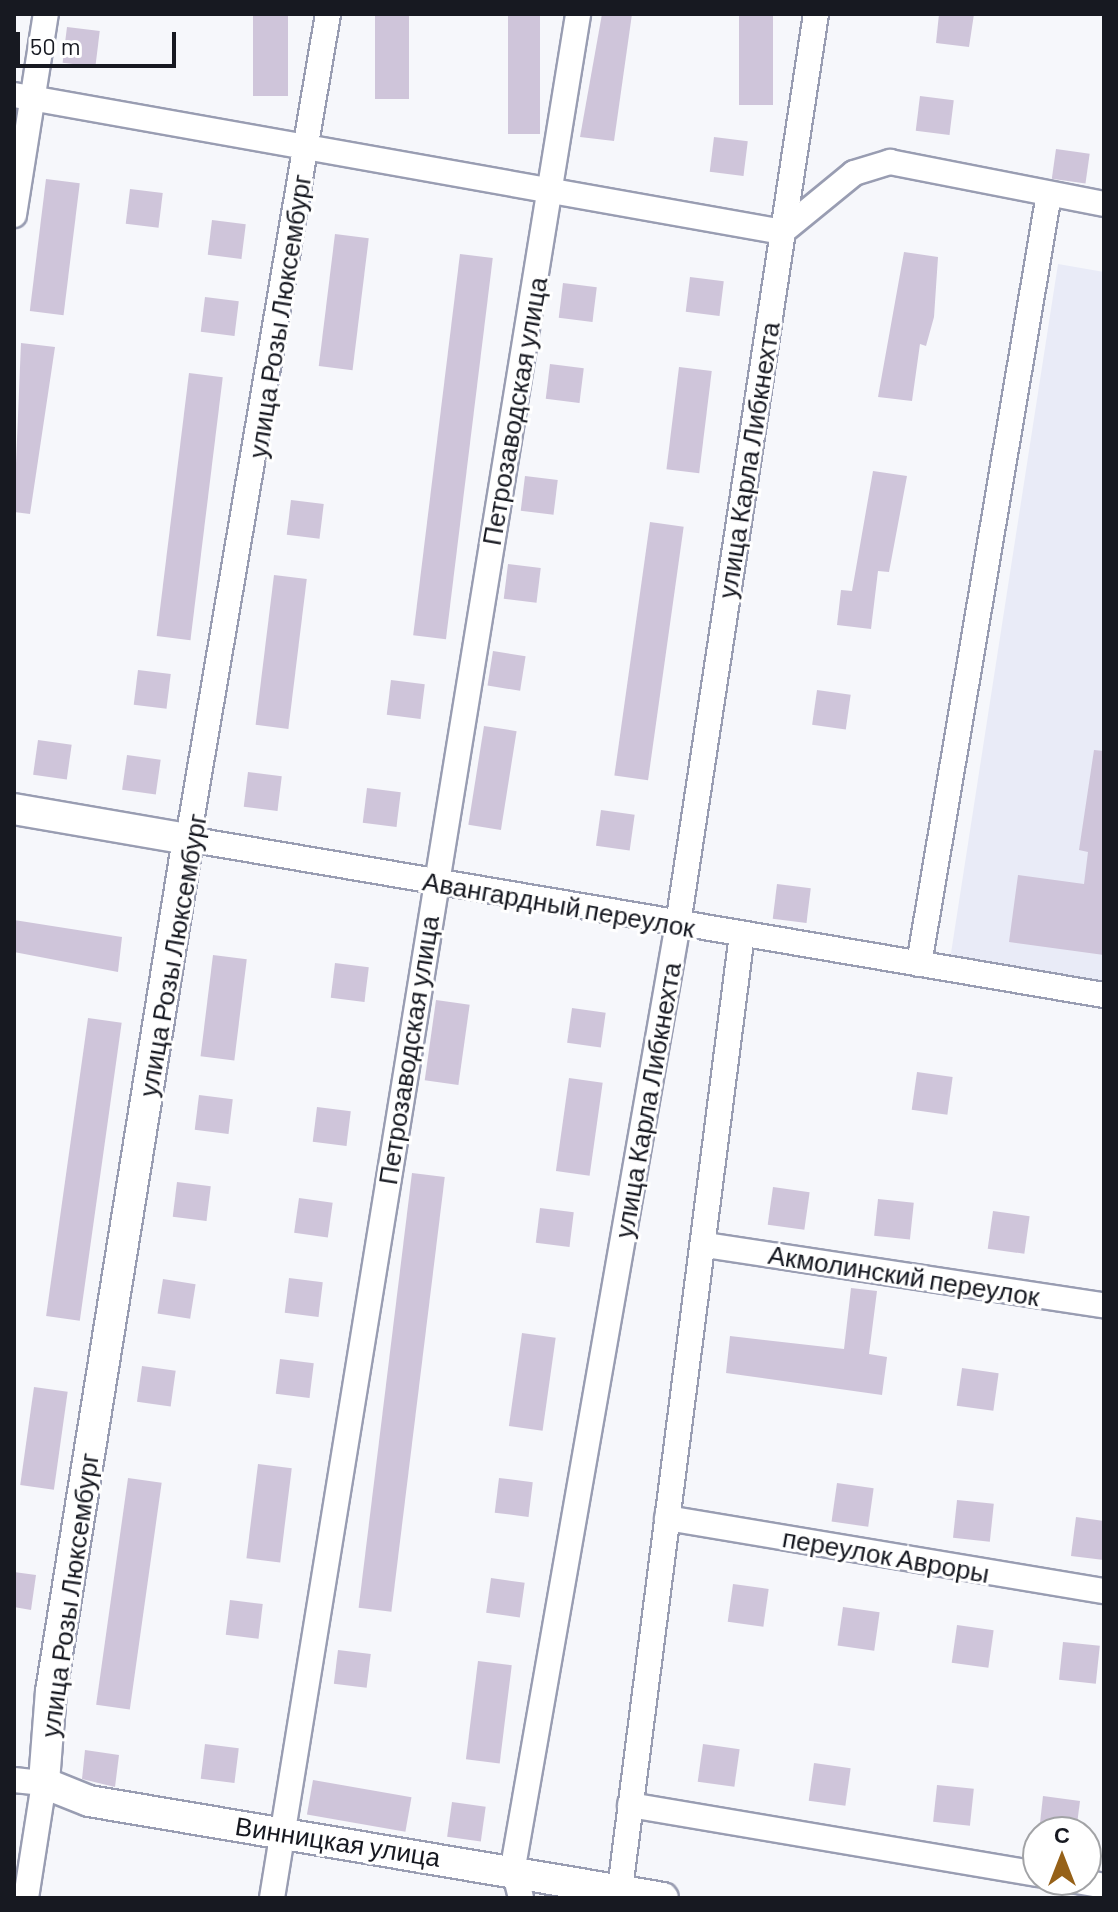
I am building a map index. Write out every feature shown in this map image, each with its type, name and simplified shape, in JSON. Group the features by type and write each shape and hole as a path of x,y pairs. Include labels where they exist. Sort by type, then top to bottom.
{"main road":[{"name":"Авангардный переулок","path":"14,809 188,839"},
{"name":"улица Розы Люксембург","path":"44,1783 51,1691 188,839"},
{"name":"Винницкая улица","path":"44,1783 89,1801 513,1867 663,1898"}],"street":[{"path":"14,215 24,96 46,14"},
{"name":"улица Розы Люксембург","path":"188,839 328,14"},
{"name":"Петрозаводская улица","path":"272,1898 434,883 552,191 578,14"},
{"name":"улица Карла Либкнехта","path":"521,1898 513,1867 678,924 816,14"},
{"path":"24,96 308,144 782,232 854,173 890,162 1104,204"},
{"path":"919,964 1049,194"},
{"name":"Авангардный переулок","path":"188,839 1104,995"},
{"path":"620,1889 705,1245 742,934"},
{"name":"Акмолинский переулок","path":"705,1245 1104,1305"},
{"name":"переулок Авроры","path":"667,1518 1104,1591"},
{"name":"Винницкая улица","path":"14,1780 44,1783"},
{"name":"улица Розы Люксембург","path":"26,1898 44,1783"},
{"path":"630,1805 1022,1871"}],"shaded area":[{"path":"1058,264 1104,272 1104,991 949,966"}],"building":[{"path":"253,14 288,14 288,96 253,96"},
{"path":"375,14 409,14 409,99 375,99"},
{"path":"508,14 540,14 540,134 508,134"},
{"path":"602,14 632,14 614,141 580,137"},
{"path":"739,14 773,14 773,105 739,105"},
{"path":"939,14 974,14 969,47 936,43"},
{"path":"67,27 100,31 95,67 63,63"},
{"path":"920,96 954,100 949,135 916,131"},
{"path":"714,137 748,141 743,176 710,172"},
{"path":"1056,149 1090,154 1085,183 1052,179"},
{"path":"46,179 80,183 64,315 30,311"},
{"path":"130,189 163,193 158,228 126,224"},
{"path":"212,220 246,224 241,259 208,255"},
{"path":"335,234 369,238 353,370 319,366"},
{"path":"904,252 938,257 934,317 926,346 920,344 912,401 878,397"},
{"path":"460,254 493,258 446,639 413,635"},
{"path":"690,277 724,281 719,316 686,312"},
{"path":"563,283 597,287 592,322 559,318"},
{"path":"205,297 239,301 234,336 201,332"},
{"path":"21,343 55,347 30,514 14,512"},
{"path":"550,364 584,368 579,403 546,399"},
{"path":"679,367 712,371 699,473 666,469"},
{"path":"189,373 223,377 190,640 157,636"},
{"path":"873,471 907,476 889,572 878,571 871,629 837,625 841,590 852,591"},
{"path":"525,476 558,480 553,515 521,511"},
{"path":"291,500 324,504 319,539 287,535"},
{"path":"650,522 684,527 648,780 614,776"},
{"path":"508,564 541,568 536,603 504,599"},
{"path":"274,575 307,579 288,729 256,725"},
{"path":"493,651 526,656 520,691 488,686"},
{"path":"138,670 171,674 166,709 134,705"},
{"path":"391,680 425,684 420,719 387,715"},
{"path":"817,690 851,695 846,729 812,725"},
{"path":"484,726 517,731 501,830 468,825"},
{"path":"38,740 72,745 67,779 33,775"},
{"path":"1094,750 1104,751 1104,955 1009,942 1018,875 1084,884 1088,852 1079,850"},
{"path":"127,755 161,760 156,794 122,790"},
{"path":"248,772 282,776 277,811 244,807"},
{"path":"367,788 401,792 396,827 363,823"},
{"path":"601,810 635,815 630,850 596,846"},
{"path":"777,884 811,888 806,923 773,919"},
{"path":"14,920 122,937 118,972 14,952"},
{"path":"213,955 247,959 234,1060 201,1056"},
{"path":"335,963 369,967 364,1002 331,998"},
{"path":"436,1000 470,1005 458,1085 425,1080"},
{"path":"572,1008 606,1013 601,1047 567,1043"},
{"path":"88,1018 122,1023 80,1321 46,1316"},
{"path":"917,1072 953,1077 947,1115 912,1110"},
{"path":"569,1078 603,1083 590,1176 556,1171"},
{"path":"199,1095 233,1099 228,1134 195,1130"},
{"path":"317,1107 351,1111 346,1146 313,1142"},
{"path":"412,1173 445,1177 391,1612 359,1608"},
{"path":"177,1182 211,1186 206,1221 173,1217"},
{"path":"773,1187 810,1192 804,1230 768,1225"},
{"path":"299,1198 333,1203 328,1237 294,1233"},
{"path":"878,1199 914,1203 910,1240 874,1236"},
{"path":"540,1208 574,1212 569,1247 536,1243"},
{"path":"993,1211 1030,1216 1024,1254 988,1249"},
{"path":"289,1278 323,1282 318,1317 285,1313"},
{"path":"163,1279 196,1284 190,1319 158,1314"},
{"path":"851,1288 877,1291 869,1354 887,1357 882,1395 726,1373 730,1336 844,1349"},
{"path":"522,1333 556,1338 543,1431 509,1426"},
{"path":"280,1359 314,1363 309,1398 276,1394"},
{"path":"142,1366 176,1371 171,1406 137,1402"},
{"path":"962,1368 999,1373 993,1411 957,1406"},
{"path":"34,1387 68,1392 54,1490 20,1485"},
{"path":"258,1464 292,1468 280,1562 246,1558"},
{"path":"128,1478 162,1483 130,1710 96,1705"},
{"path":"499,1478 533,1482 528,1517 495,1513"},
{"path":"837,1483 874,1488 868,1527 832,1522"},
{"path":"957,1500 994,1504 990,1542 953,1538"},
{"path":"1076,1517 1104,1521 1104,1560 1071,1556"},
{"path":"14,1572 36,1575 31,1610 14,1607"},
{"path":"491,1578 525,1583 520,1617 486,1613"},
{"path":"733,1584 769,1589 763,1627 728,1622"},
{"path":"230,1600 263,1604 258,1639 226,1635"},
{"path":"843,1607 880,1612 874,1651 838,1646"},
{"path":"957,1625 994,1630 988,1668 952,1663"},
{"path":"1063,1642 1100,1646 1096,1684 1059,1680"},
{"path":"338,1650 371,1654 367,1688 334,1684"},
{"path":"478,1661 512,1665 500,1763 466,1759"},
{"path":"205,1744 239,1748 234,1783 201,1779"},
{"path":"703,1744 740,1749 734,1787 698,1782"},
{"path":"85,1750 119,1755 115,1787 82,1779"},
{"path":"814,1763 851,1768 845,1806 809,1801"},
{"path":"313,1780 411,1797 405,1832 307,1814"},
{"path":"937,1785 974,1789 970,1826 933,1822"},
{"path":"1043,1796 1080,1801 1078,1816 1041,1816"},
{"path":"452,1802 486,1807 481,1841 447,1837"}]}
